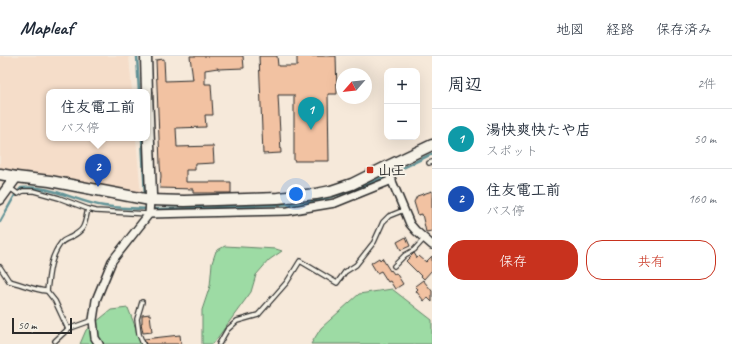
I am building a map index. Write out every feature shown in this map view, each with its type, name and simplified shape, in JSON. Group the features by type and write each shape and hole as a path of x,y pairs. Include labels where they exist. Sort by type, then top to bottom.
{"street":[{"path":"146,56 147,89"},
{"path":"99,344 95,338 93,320 96,300 112,261 148,206 151,195 149,141"},
{"path":"148,206 184,201 270,198 316,194 330,191 352,184 432,145"},
{"path":"386,167 410,224 432,244"},
{"path":"0,174 50,181 133,197 148,206 288,210 335,202 392,180"},
{"path":"0,200 16,177"}],"lane":[{"path":"9,188 18,194 23,191 34,191 60,198 96,211 148,206"},
{"path":"68,329 55,301 48,291 50,268 54,253 62,242 77,234 84,227 88,209"},
{"path":"219,344 227,330 237,321 258,314 288,282 300,261 338,283 345,272 356,265 374,242 383,222 389,216 404,210"},
{"path":"394,266 405,255 414,250 424,238"},
{"path":"0,267 9,281 23,284 38,290 48,291"},
{"path":"142,302 137,318 138,329 143,344"},
{"path":"55,341 68,329 93,320"}],"shaded area":[{"path":"0,56 129,56 132,89 46,89 46,141 136,141 141,196 0,170"}],"green space":[{"path":"225,246 276,249 282,251 269,260 256,275 251,292 213,344 202,344 202,310 210,286 212,263 216,251"},
{"path":"392,289 432,320 432,344 311,344 321,328 359,294"},
{"path":"128,308 142,344 80,344 86,330 111,310"}],"building":[{"path":"190,56 243,56 244,68 218,68 205,70 205,84 211,84 213,115 205,115 206,127 176,128 177,147 213,146 214,163 195,164 195,170 186,170 186,182 231,182 231,193 193,193 193,189 160,188 161,176 156,60 164,59 165,81 193,80"},
{"path":"259,56 277,56 278,66 297,66 297,56 336,56 336,94 328,94 329,161 294,161 294,95 278,95 281,153 263,154"},
{"path":"432,191 432,231 426,232 422,214 418,215 414,202 417,196"},
{"path":"406,237 410,246 401,250 397,242"},
{"path":"414,253 417,258 419,256 426,262 432,256 432,270 424,279 406,261"},
{"path":"379,258 380,260 382,258 390,271 391,270 394,274 396,273 403,284 395,289 390,281 388,282 381,271 377,273 371,263"},
{"path":"423,280 432,291 432,302 428,298 424,301 416,291 418,289 415,286"},
{"path":"150,314 152,332 143,333 141,323 142,315"},
{"path":"180,335 181,344 146,344 144,339"}],"waterway":[{"path":"137,56 139,89"},
{"path":"142,141 145,197"},
{"path":"0,222 15,195 21,188 32,187 53,191 94,204 127,208 174,209 298,204 316,201 350,191 432,154"}],"place":[{"name":"湯快爽快たや店","path":"311,130"},
{"name":"山王","path":"370,170"},
{"name":"住友電工前","path":"98,187"}]}
